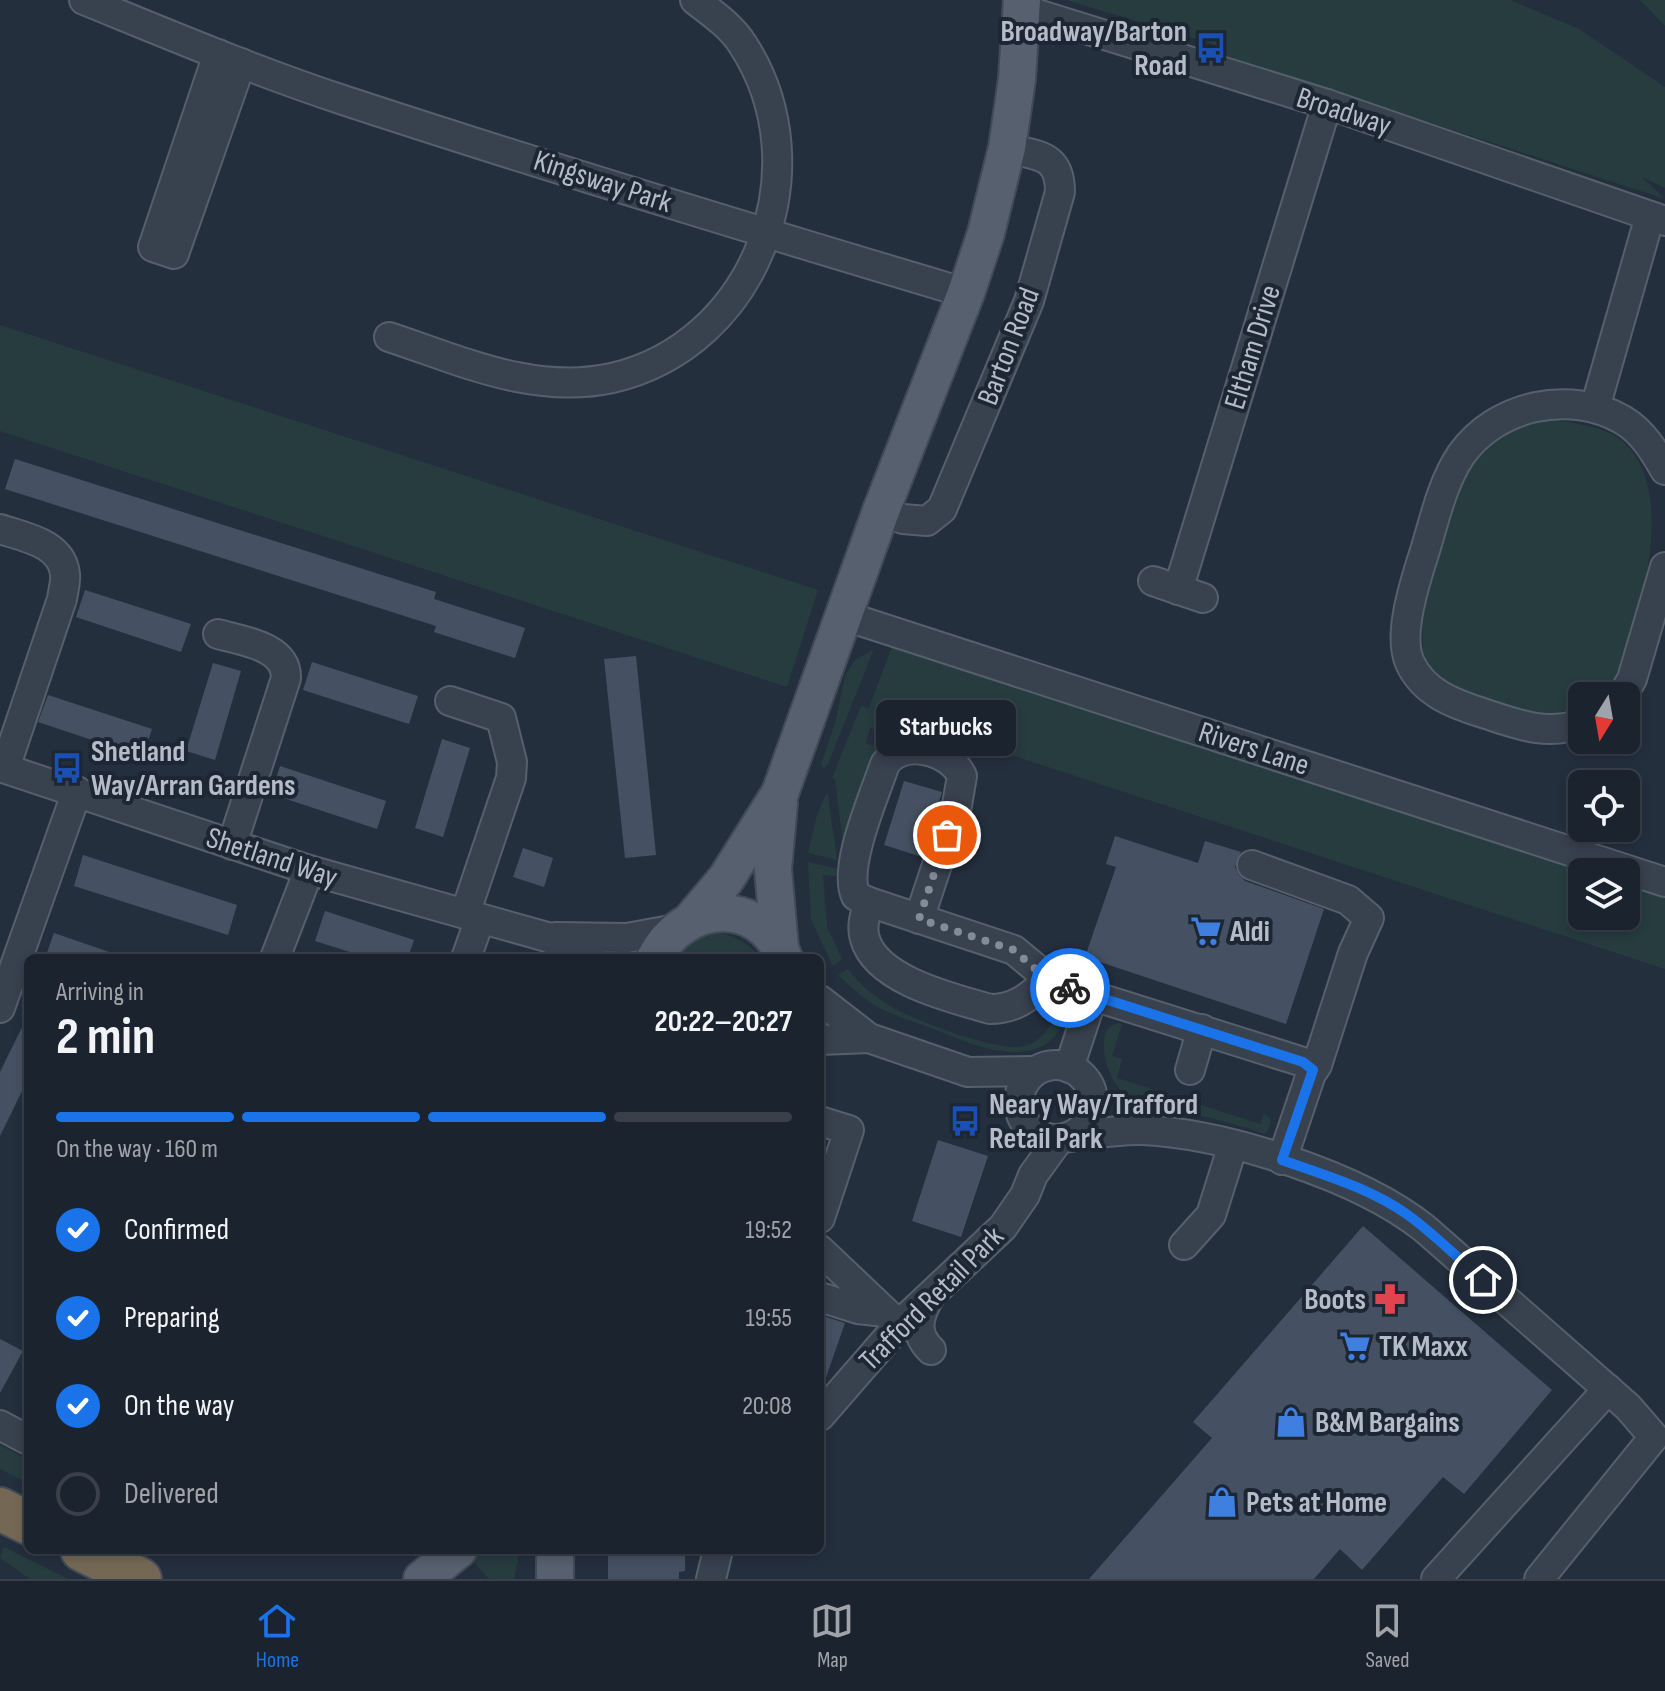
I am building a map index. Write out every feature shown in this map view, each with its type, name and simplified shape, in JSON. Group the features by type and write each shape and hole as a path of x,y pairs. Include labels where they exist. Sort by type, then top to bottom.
{"highway":[{"path":"0,1509 24,1521"},
{"path":"90,1554 140,1579"}],"main road":[{"name":"Barton Road","path":"657,954 663,943 726,879 780,793 842,615 966,293 986,233 1007,148 1017,79 1022,4"},
{"name":"Barton Road","path":"780,793 773,869 782,953"},
{"path":"684,924 712,913 732,914 751,920 768,932 782,953"},
{"path":"422,1579 453,1554"},
{"path":"555,1554 555,1579"}],"street":[{"name":"Kingsway Park","path":"84,0 230,59 342,99 966,293"},
{"path":"389,337 516,379 562,384 610,378 646,369 677,353 708,328 732,300 752,266 766,233 777,185 778,144 773,110 761,76 742,42 695,0"},
{"name":"Broadway","path":"1022,4 1327,104 1657,219"},
{"path":"230,59 174,254 153,247 230,59"},
{"name":"Eltham Drive","path":"1178,590 1327,104"},
{"name":"Barton Road","path":"881,511 903,519 927,521 942,509 1029,301 1060,192 1060,179 1057,168 1048,159 1007,148"},
{"path":"1595,408 1657,219"},
{"path":"1568,728 1548,731 1526,727 1448,702 1426,686 1410,662 1408,603 1450,473 1479,433 1500,418 1527,408 1555,405 1595,408 1624,421 1649,442 1665,470"},
{"path":"0,529 51,548 61,559 65,574 62,599 3,767"},
{"path":"1630,682 1665,567"},
{"name":"Rivers Lane","path":"842,615 1665,882"},
{"path":"218,634 269,650 280,658 286,668 286,678 232,845"},
{"path":"450,701 501,718 512,762 511,778 472,916 467,954"},
{"path":"919,919 962,776 958,768 943,757 911,749 890,757 885,764 853,860 851,877 856,896 869,902 919,919 1014,950 1048,980 1303,1062 1313,1070"},
{"name":"Shetland Way","path":"3,767 309,870 547,937 583,954"},
{"path":"0,1008 77,791"},
{"path":"1252,865 1348,900 1369,918 1353,953 1282,1160"},
{"path":"277,954 309,870"},
{"path":"869,902 863,925 869,949 887,967 913,984 990,1009 1003,1009 1028,998 1048,980"},
{"name":"Shetland Way","path":"547,937 627,938 684,924"},
{"path":"1069,1068 1093,995"},
{"path":"824,1003 869,1038 968,1072 1035,1071 1046,1066 1069,1068 1088,1083 1093,1105 1086,1124 1064,1138"},
{"path":"1190,1070 1202,1029"},
{"path":"824,1040 869,1038"},
{"path":"1033,1175 1021,1089 1035,1071"},
{"path":"968,1072 1023,1118 1035,1133 1047,1138 1139,1130 1186,1134 1282,1160 1361,1189 1407,1214 1618,1398 1654,1437 1539,1579"},
{"path":"1092,1094 1139,1130"},
{"path":"824,1122 849,1130 824,1206"},
{"name":"Trafford Retail Park","path":"824,1405 892,1318 931,1294 1003,1227 1021,1202 1033,1175 1064,1138"},
{"path":"1184,1245 1211,1215 1233,1145"},
{"path":"824,1254 892,1318"},
{"path":"931,1294 919,1326 922,1341 931,1350"},
{"path":"824,1298 892,1318"},
{"path":"1436,1579 1618,1398"},
{"path":"0,1425 24,1438"},
{"path":"711,1579 717,1554"}],"green space":[{"path":"1066,0 1510,0 1579,29 1665,87 1665,188 1642,177 1665,199 1217,53 1213,44"},
{"path":"1638,0 1665,0 1665,26 1642,2"},
{"path":"0,325 818,590 787,687 0,431"},
{"path":"1554,420 1585,425 1614,435 1630,449 1642,468 1651,511 1645,582 1630,650 1621,675 1616,682 1568,682 1568,710 1548,716 1528,713 1453,689 1435,677 1423,660 1422,607 1464,479 1481,452 1499,434 1537,421"},
{"path":"893,644 1568,862 1568,930 1640,930 1640,886 1665,894 1665,969 892,716 886,733 870,728 866,743 882,749 845,861 835,779 832,778 861,706 869,708"},
{"path":"874,649 824,768 821,764 836,720 845,675 855,660"},
{"path":"826,794 837,860 808,853 817,815"},
{"path":"808,862 843,870 842,877 823,875 827,927 842,959 833,966 811,920"},
{"path":"719,933 731,936 756,954 682,954 696,941"},
{"path":"848,969 867,989 890,1006 936,1027 977,1040 1012,1047 1029,1044 1039,1039 1049,1027 1054,1017 1043,1013 1050,1007 1061,1012 1061,1026 1052,1039 1039,1048 1024,1052 991,1049 878,1007 838,975"},
{"path":"1118,1023 1122,1024 1112,1056 1122,1059 1117,1078 1260,1124 1264,1114 1271,1120 1268,1131 1264,1134 1198,1115 1148,1108 1130,1099 1116,1085 1105,1057 1105,1035"},
{"path":"0,1445 24,1458 24,1481 0,1469"},
{"path":"4,1547 68,1579 30,1579 0,1558"},
{"path":"471,1554 519,1554 514,1579 489,1579 469,1557"}],"building":[{"path":"15,459 436,592 434,599 525,628 515,658 434,632 436,626 5,489"},
{"path":"85,590 191,624 181,652 76,617"},
{"path":"636,656 656,855 625,858 604,659"},
{"path":"312,662 418,696 409,724 303,690"},
{"path":"213,663 241,671 215,760 186,751"},
{"path":"48,695 152,729 143,757 38,722"},
{"path":"442,739 470,748 443,837 415,828"},
{"path":"280,766 386,801 377,829 271,794"},
{"path":"904,781 942,792 922,857 884,845"},
{"name":"Aldi","path":"1115,836 1198,863 1205,841 1241,852 1235,867 1245,881 1324,909 1286,1024 1085,957 1116,867 1106,864"},
{"path":"523,848 553,858 544,887 513,877"},
{"path":"83,855 237,905 228,935 74,886"},
{"path":"325,911 414,940 409,954 356,954 315,941"},
{"path":"54,933 115,954 46,954"},
{"path":"24,1023 24,1087 0,1136 0,1072"},
{"path":"938,1140 988,1156 961,1237 912,1221"},
{"path":"1363,1226 1552,1390 1464,1494 1443,1477 1362,1570 1340,1549 1314,1579 1089,1579 1212,1438 1193,1422"},
{"path":"824,1316 845,1323 824,1383"},
{"path":"0,1339 23,1351 0,1393"},
{"path":"608,1554 685,1554 685,1571 679,1572 679,1579 608,1579"}],"way so far":[{"path":"947,835 919,919 1014,950 1048,980 1070,988"}],"place":[{"name":"Broadway/Barton Road","path":"1211,48"},
{"name":"Shetland Way/Arran Gardens","path":"67,768"},
{"name":"Starbucks","path":"947,835"},
{"name":"Aldi","path":"1206,931"},
{"name":"Neary Way/Trafford Retail Park","path":"965,1121"},
{"name":"Boots","path":"1390,1299"},
{"name":"TK Maxx","path":"1355,1346"},
{"name":"B&M Bargains","path":"1291,1422"},
{"name":"Pets at Home","path":"1222,1502"}],"route":[{"path":"1070,988 1303,1062 1313,1070 1282,1160 1361,1189 1387,1202 1407,1214 1483,1280"}]}
